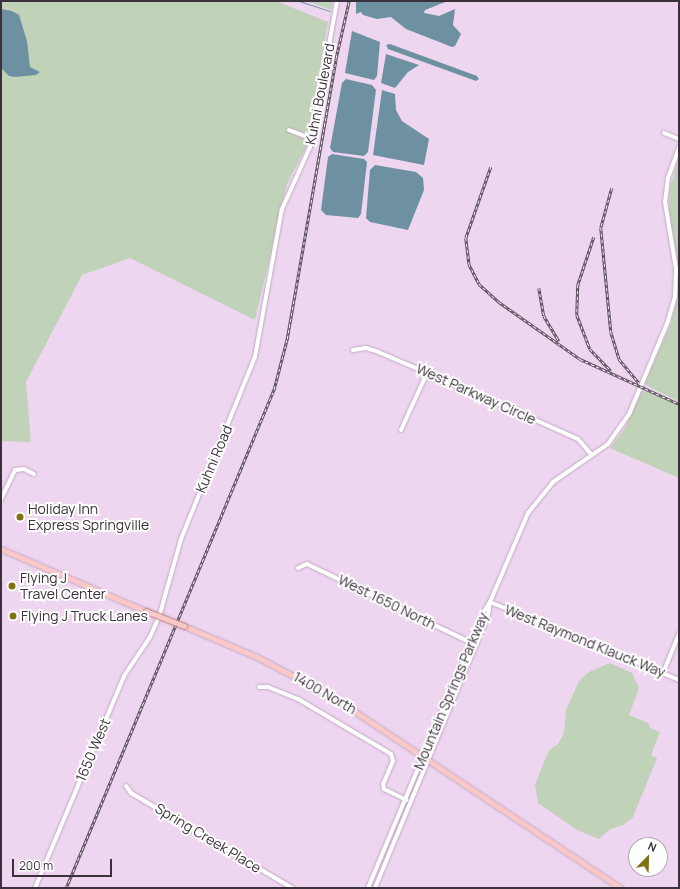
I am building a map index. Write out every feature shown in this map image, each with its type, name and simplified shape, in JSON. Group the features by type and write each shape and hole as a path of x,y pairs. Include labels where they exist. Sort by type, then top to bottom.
{"main road":[{"name":"1400 North","path":"1,549 257,657 313,686 429,759 621,888"}],"street":[{"name":"Kuhni Boulevard","path":"267,300 282,209 312,139 337,1"},
{"path":"289,130 312,139"},
{"path":"664,133 679,139"},
{"path":"490,602 523,524 534,503 553,482 604,447 619,431 630,412 674,304 676,269 666,219 665,196 668,178 679,147"},
{"name":"Kuhni Road","path":"159,617 181,539 255,357 267,300"},
{"name":"West Parkway Circle","path":"353,350 371,349 578,439 592,455"},
{"path":"401,430 427,373"},
{"path":"1,499 14,471 24,469 34,474"},
{"name":"West 1650 North","path":"298,568 307,564 476,646"},
{"name":"Mountain Springs Parkway","path":"368,888 470,642 483,613 490,602"},
{"name":"Mountain Springs Parkway","path":"375,888 490,612 490,602"},
{"name":"West Raymond Klauck Way","path":"490,602 679,680"},
{"name":"1650 West","path":"35,888 124,676 150,637 159,617"},
{"path":"663,674 679,634"},
{"path":"259,687 268,687 298,699 391,754 393,761 383,784 384,789 411,802"},
{"name":"Spring Creek Place","path":"126,786 131,793 292,888"}],"green space":[{"path":"1,1 276,1 328,22 306,147 287,184 255,320 130,258 82,275 26,382 31,442 1,441"},
{"path":"307,1 333,1 331,10"},
{"path":"679,158 679,269 669,212 670,188"},
{"path":"679,289 679,402 646,385 645,382 671,323"},
{"path":"642,391 650,392 679,405 679,478 610,448 625,428"},
{"path":"610,663 632,673 639,688 629,715 648,723 650,728 660,732 651,755 657,758 633,817 623,825 610,829 599,839 577,830 538,803 535,785 549,750 558,744 564,733 566,710 579,681 589,672"}],"water":[{"path":"356,1 448,1 425,10 424,13 439,16 455,9 453,25 461,34 455,46 452,47 406,29 391,17 377,19 363,15 361,12 356,14"},
{"path":"1,9 12,11 19,15 27,41 30,67 40,72 36,75 15,77 9,76 1,68"},
{"path":"352,31 380,42 377,76 374,80 345,73"},
{"path":"390,44 477,76 479,79 476,81 388,49 386,45"},
{"path":"386,54 419,65 408,72 395,88 381,83"},
{"path":"346,79 372,85 376,90 368,152 364,156 333,152 330,148 342,83"},
{"path":"382,90 395,94 396,110 402,121 429,139 424,165 373,155"},
{"path":"332,154 364,159 367,162 361,214 358,218 326,215 321,210 328,157"},
{"path":"375,165 416,172 423,178 424,190 408,230 370,222 366,218 370,170"}],"waterway":[{"path":"299,1 329,11"}],"railway":[{"path":"66,888 274,389 287,339 336,58 349,1"},
{"path":"491,167 466,238 469,264 479,284 499,302 580,359 679,404"},
{"path":"612,188 601,228 611,332 619,359 639,383"},
{"path":"594,237 578,285 577,315 590,349 611,371"},
{"path":"539,288 544,316 559,341"}],"place":[{"name":"Holiday Inn Express Springville","path":"20,517"},
{"name":"Flying J Travel Center","path":"12,586"},
{"name":"Flying J Truck Lanes","path":"13,616"}]}
